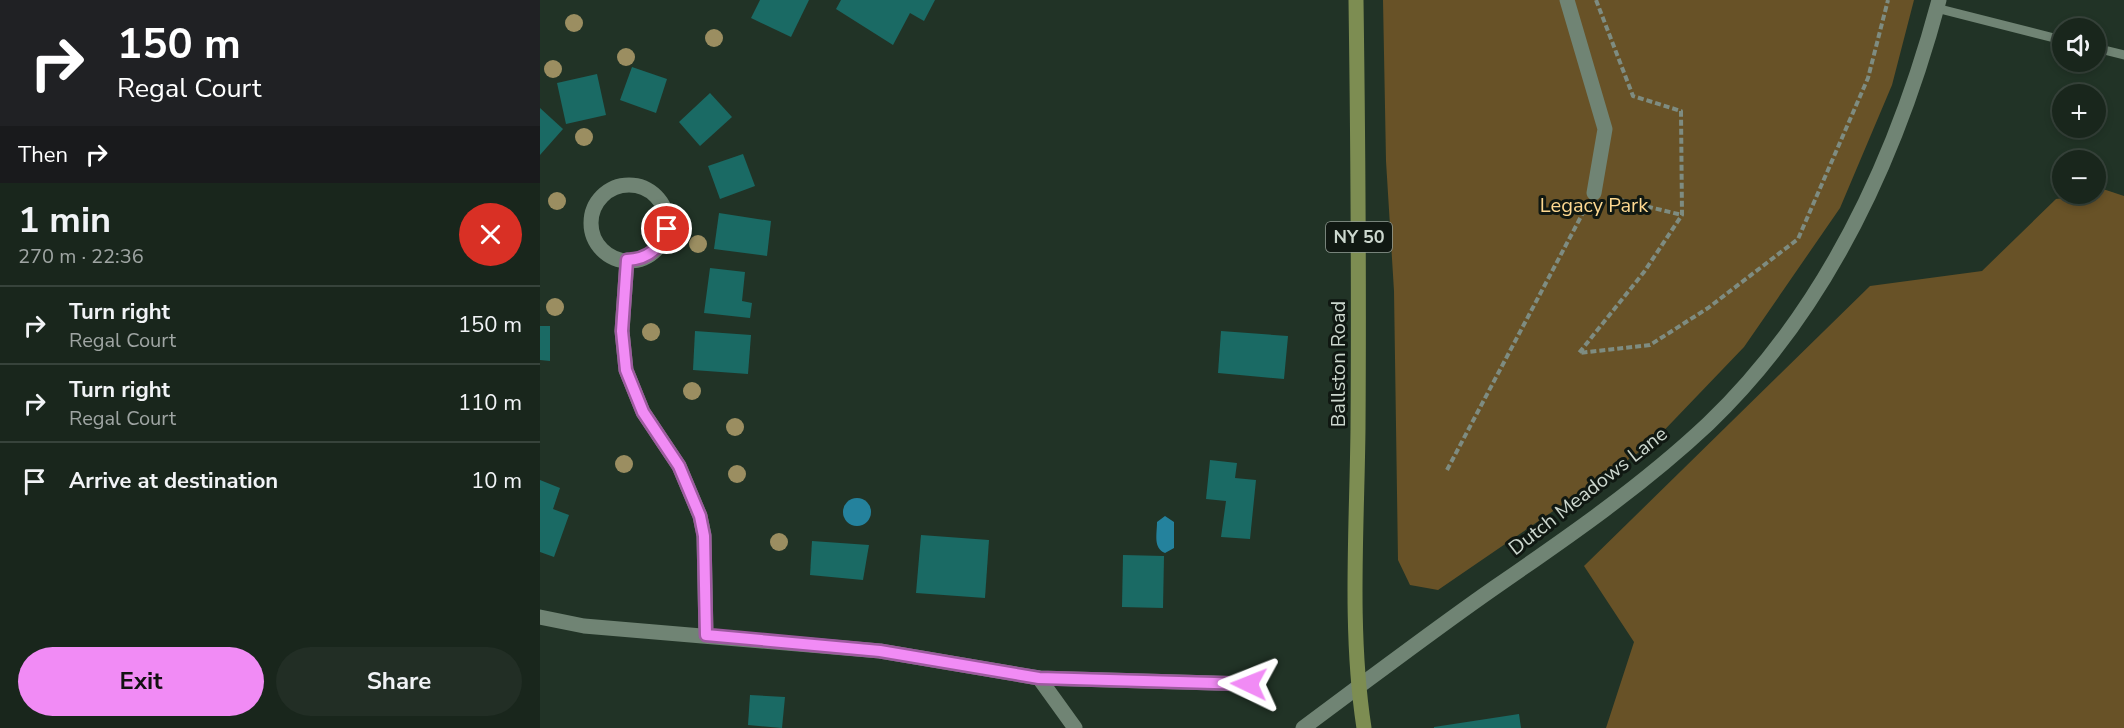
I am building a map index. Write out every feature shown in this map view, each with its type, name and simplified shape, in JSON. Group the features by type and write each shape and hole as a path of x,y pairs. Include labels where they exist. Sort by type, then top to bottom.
{"main road":[{"name":"Ballston Road","path":"1356,0 1358,687 1365,728"}],"street":[{"path":"1567,0 1605,129 1594,193"},
{"name":"Dutch Meadows Lane","path":"1303,728 1631,490 1708,423 1772,353 1826,278 1874,187 1906,110 1937,4"},
{"path":"633,185 650,190 659,198 664,208 667,229 657,248 638,260 627,260 605,252 594,235 592,223 593,212 602,196 616,187 633,185"},
{"path":"627,260 622,331 626,370 643,412 679,466 700,516 704,536 706,635"},
{"path":"540,617 585,626 880,651 1039,678 1249,684"},
{"path":"1039,678 1075,728"}],"lane":[{"path":"1937,4 2052,37"},
{"path":"2106,50 2124,55"}],"path":[{"path":"1596,0 1633,96 1681,111 1682,215 1637,281 1579,353 1650,345 1708,308 1798,239 1868,78 1888,0"},
{"path":"1447,470 1594,193 1682,215"}],"green space":[{"name":"Legacy Park","path":"1383,0 1914,0 1892,85 1840,208 1744,347 1651,444 1438,590 1410,585 1398,560 1394,291 1386,161"},
{"path":"2106,190 2124,196 2124,728 1606,728 1634,642 1584,566 1870,286 1982,271 2052,203 2106,204"}],"water":[{"path":"857,498 867,502 871,512 867,522 857,526 847,522 843,512 847,502"},
{"path":"1165,516 1174,522 1174,548 1165,553 1159,548 1156,536 1157,522"}],"building":[{"path":"760,0 809,0 791,37 751,18"},
{"path":"841,0 935,0 924,21 910,13 893,45 836,9"},
{"path":"632,67 667,79 656,113 620,100"},
{"path":"597,74 606,115 566,124 557,83"},
{"path":"710,93 732,117 700,146 679,122"},
{"path":"540,108 563,129 540,155"},
{"path":"743,154 755,186 720,199 708,166"},
{"path":"719,213 771,221 767,256 714,249"},
{"path":"710,268 745,272 742,301 752,303 750,318 704,313"},
{"path":"540,326 550,326 550,361 540,360"},
{"path":"695,331 751,335 748,374 693,370"},
{"path":"1221,331 1288,336 1284,379 1218,373"},
{"path":"1210,460 1237,463 1235,478 1256,480 1250,539 1221,537 1226,501 1206,499"},
{"path":"540,480 560,488 553,509 569,515 554,557 540,552"},
{"path":"921,535 989,540 985,598 916,593"},
{"path":"812,541 869,545 863,580 810,575"},
{"path":"1123,555 1164,556 1163,608 1122,607"},
{"path":"750,695 785,697 782,728 748,725"},
{"path":"1519,714 1521,728 1434,728 1434,727"}],"route":[{"path":"667,229 657,248 648,255 638,260 627,260 622,331 626,370 643,412 679,466 700,516 704,536 706,635 880,651 1039,678 1249,684"}]}
